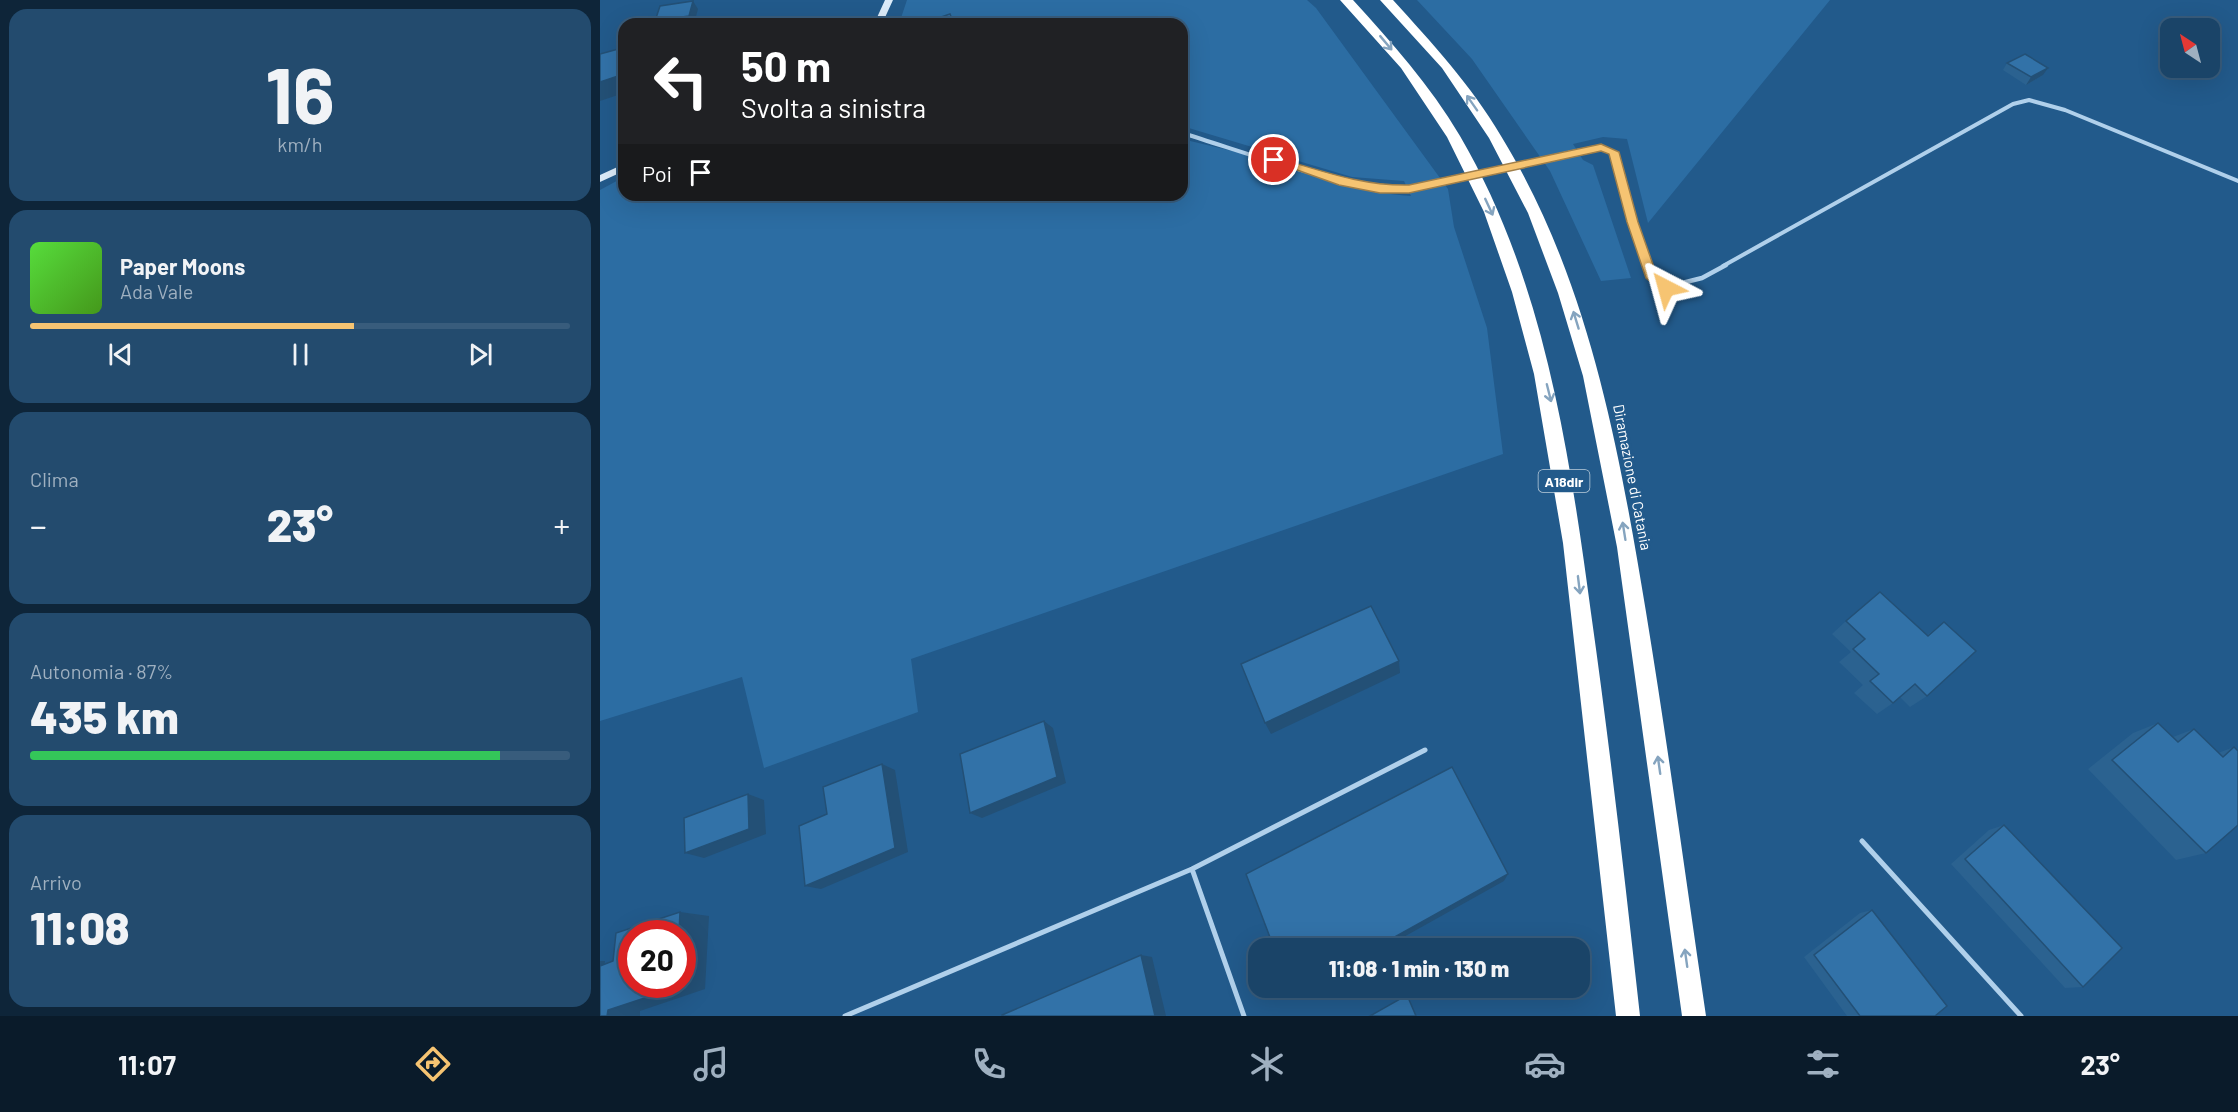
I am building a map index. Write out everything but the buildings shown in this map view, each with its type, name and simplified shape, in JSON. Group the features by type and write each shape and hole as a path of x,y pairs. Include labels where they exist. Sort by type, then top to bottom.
{"highway":[{"name":"A18dir","path":"1346,0 1387,43 1446,123 1492,213 1515,268 1531,321 1552,405 1571,521 1628,1016"},
{"name":"Diramazione di Catania","path":"1386,0 1449,69 1504,152 1555,257 1576,317 1599,402 1623,524 1694,1016"}],"main road":[{"path":"881,18 889,0"},
{"path":"600,179 618,170"}],"lane":[{"path":"1188,135 1339,181 1380,189 1409,189 1601,147 1614,152 1632,222 1652,278 1666,288 1702,278 2013,104 2021,102 2040,102 2065,110 2238,181"},
{"path":"844,1016 1192,869 1425,750"},
{"path":"1862,841 2021,1016"},
{"path":"1192,869 1244,1016"}],"shaded area":[{"path":"907,0 1307,0 1316,8 1448,189 1454,227 1487,328 1503,454 911,659 918,712 764,768 742,677 600,721 600,190 618,180 618,201 1188,201 1188,140 1241,153 1346,185 1411,196 1404,181 1352,177 1188,128 1188,18 901,18"},
{"path":"1417,0 1830,0 1648,223 1627,139 1603,137 1573,144 1583,160 1593,165 1631,278 1601,281 1550,171 1472,59"}],"route":[{"path":"1274,160 1339,181 1380,189 1409,189 1601,147 1614,152 1632,222 1652,278 1666,288"}]}
